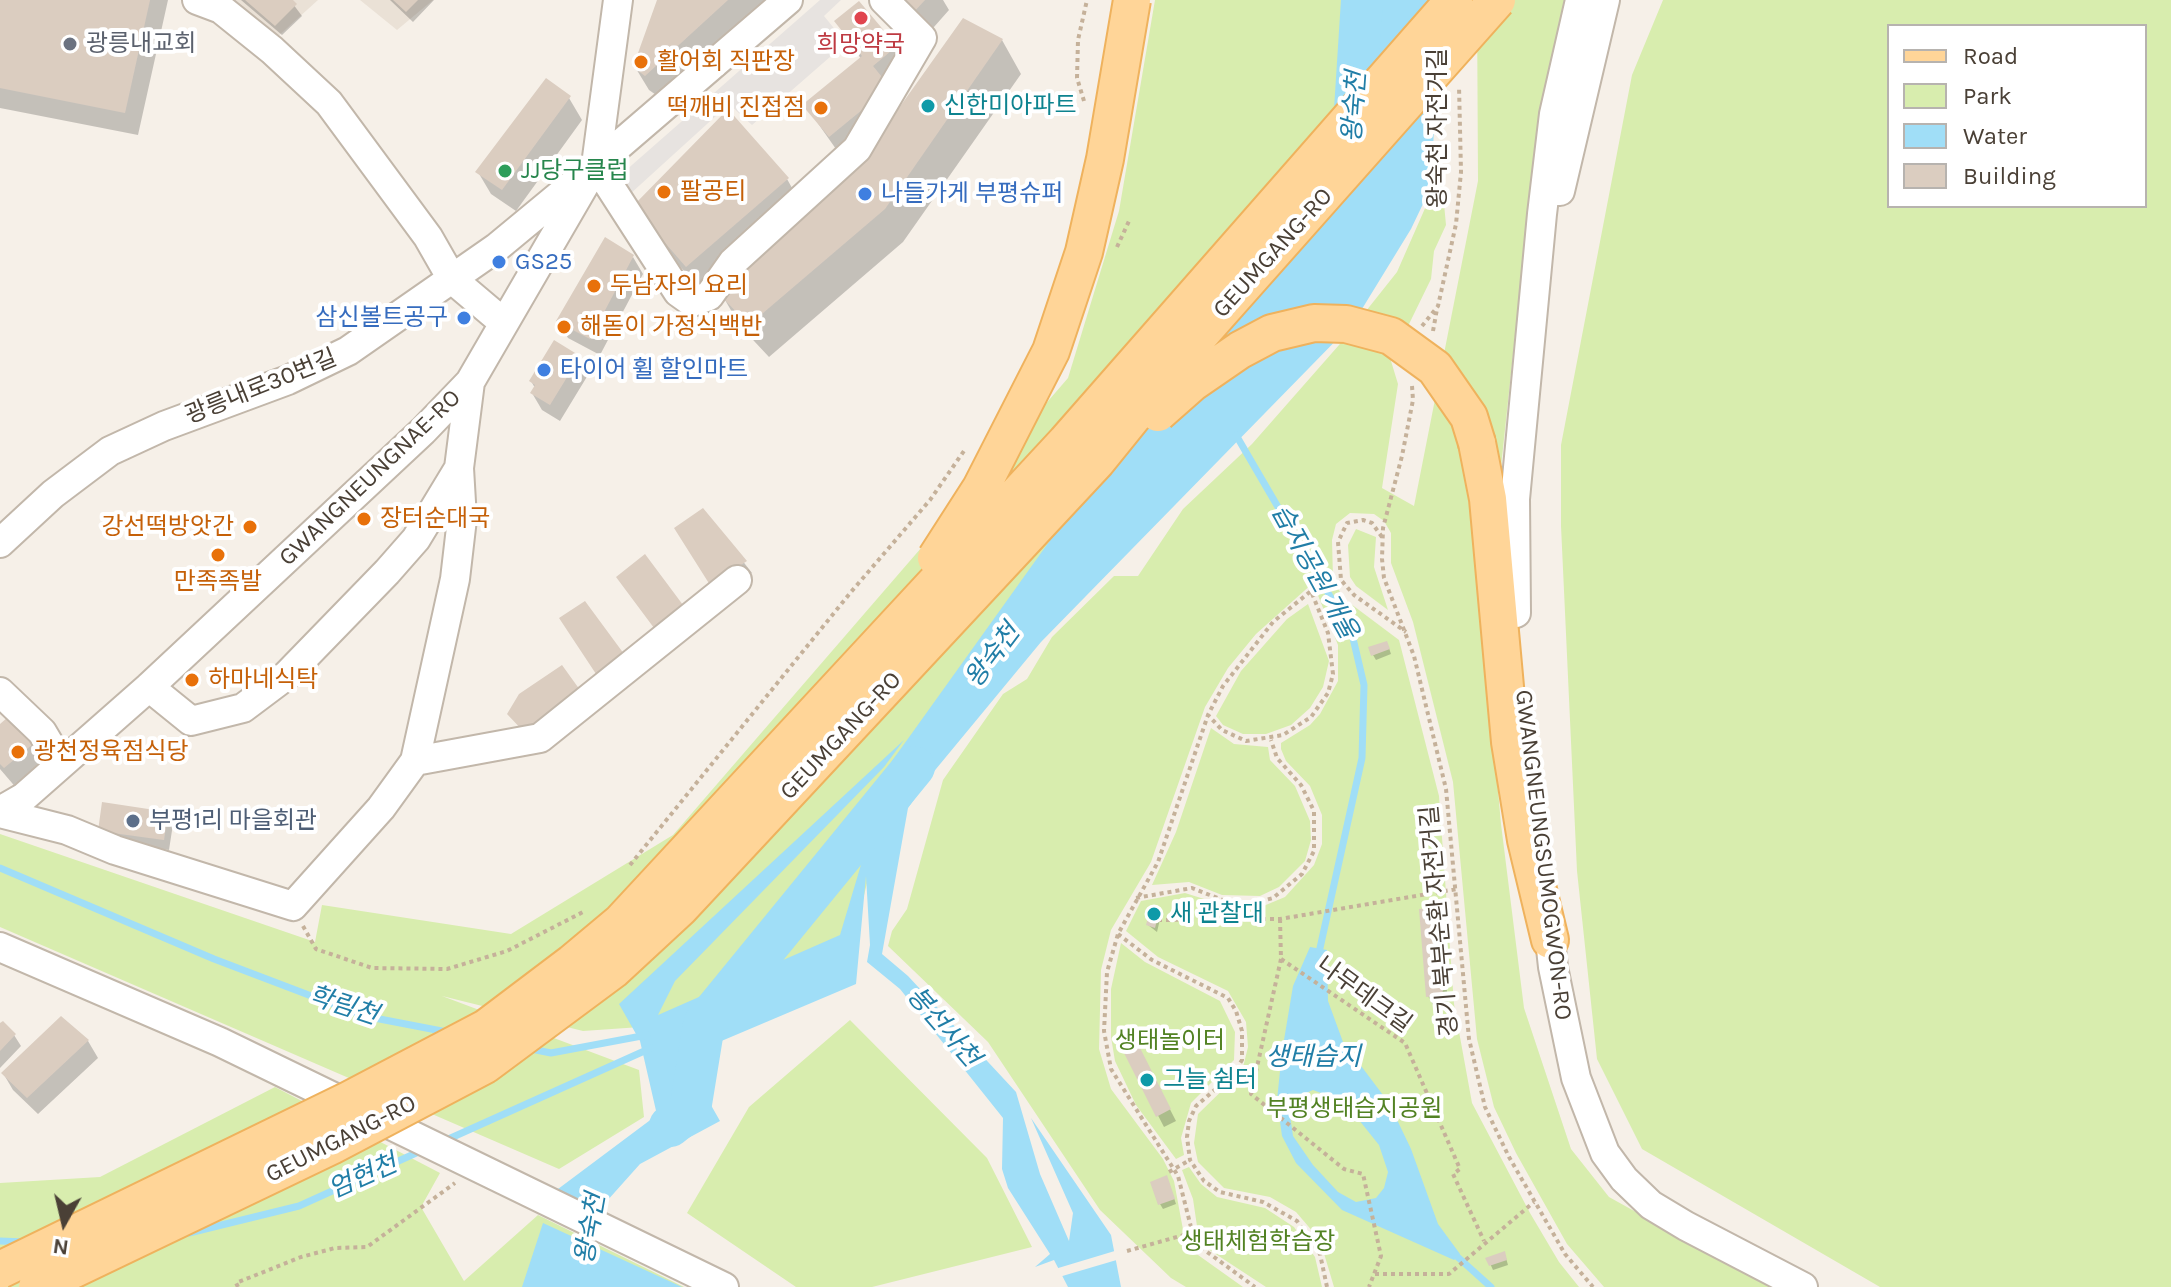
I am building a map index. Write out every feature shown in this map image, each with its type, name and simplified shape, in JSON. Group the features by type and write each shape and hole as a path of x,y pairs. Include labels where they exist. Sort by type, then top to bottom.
{"main road":[{"path":"879,644 981,488 1051,351 1084,252 1102,174 1132,0"},
{"name":"GEUMGANG-RO","path":"0,1270 349,1100 486,1028 621,922 1066,442 1454,0"},
{"name":"GEUMGANG-RO","path":"37,1287 331,1146 485,1065 578,998 680,908 1097,461 1190,346 1497,0"},
{"path":"1097,461 1192,383 1240,350 1272,333 1314,323 1346,324 1380,333 1419,355 1455,393 1469,417 1477,443 1494,558 1510,742 1526,840 1550,940"}],"street":[{"path":"197,0 221,9 272,50 329,103 428,237 452,279 504,323"},
{"path":"618,0 596,165 678,292 692,302 709,296 733,262 857,149 922,38 884,0"},
{"name":"GWANGNEUNGNAE-RO","path":"0,812 24,797 149,687 423,431 470,382 596,165 788,0"},
{"path":"1533,309 1554,114 1580,0"},
{"path":"1533,309 1605,0"},
{"name":"광릉내로30번길","path":"0,543 53,494 110,451 164,426 288,380 348,351 496,248 596,165"},
{"name":"GWANGNEUNGSUMOGWON-RO","path":"1533,309 1515,499 1513,580 1550,940 1576,1078 1605,1153 1624,1179 1651,1205 1803,1287"},
{"path":"0,812 67,830 115,850 293,906 381,808 415,761 455,579 462,519 459,468 470,382"},
{"path":"149,687 191,721 243,708 287,675 387,572 416,539 459,468"},
{"path":"415,761 540,738 737,580"},
{"path":"0,692 42,732 61,764"},
{"path":"0,947 220,1042 719,1284"}],"path":[{"path":"1086,109 1077,78 1078,40 1087,0"},
{"name":"왕숙천 자전거길","path":"1415,335 1438,306 1456,224 1461,172 1459,85"},
{"name":"경기 북부순환 자전거길","path":"1411,372 1413,400 1393,502 1383,528 1384,578 1407,633 1438,742 1457,889 1465,1017 1477,1080 1492,1122 1534,1202 1565,1254 1593,1287"},
{"path":"625,872 851,592 930,500 974,436"},
{"path":"1383,539 1372,523 1363,520 1347,523 1338,542 1341,580 1354,595 1407,633"},
{"path":"1195,1243 1187,1205 1171,1171 1118,1085 1107,1053 1103,1009 1107,972 1118,934 1158,862 1208,715 1223,686 1258,639 1311,591 1328,633 1333,674 1328,693 1311,717 1299,727 1271,740 1234,738 1208,715"},
{"path":"1136,898 1192,888 1225,901 1250,904 1273,898 1302,874 1314,851 1314,811 1301,785 1277,758 1271,740"},
{"path":"1158,920 1280,919 1457,889"},
{"path":"293,906 316,949 372,968 447,969 507,951 589,907"},
{"name":"나무데크길","path":"1280,919 1281,959 1251,1094 1344,1169 1363,1174 1381,1256 1369,1287"},
{"path":"1118,934 1152,960 1228,998 1239,1018 1242,1060 1233,1074 1196,1106 1187,1137 1190,1160 1204,1181 1220,1192 1263,1202 1297,1221 1320,1254 1327,1287"},
{"name":"나무데크길","path":"1281,959 1405,1043 1460,1169 1453,1174 1484,1241"},
{"path":"1171,1171 1190,1160"},
{"path":"238,1287 236,1283 301,1257 335,1248 367,1247 409,1220 475,1167"},
{"path":"1375,1274 1449,1274 1484,1241 1534,1202"},
{"path":"1127,1251 1184,1235 1255,1287"}],"shaded area":[{"path":"232,0 318,0 275,39"},
{"path":"360,0 433,0 397,30"},
{"path":"820,0 841,0 824,16 846,43 752,125 729,104 629,195 616,179"}],"green space":[{"path":"1155,0 1368,0 1376,15 1390,160 884,814 852,944 655,1026 583,1031 442,996 639,1070 644,1117 559,1169 0,927 0,834 315,942 322,905 511,934 673,835 1068,378 1119,211"},
{"name":"부평생태습지공원","path":"1477,0 1567,0 1537,129 1501,467 1486,416 1467,445 1501,824 1524,1008 1571,1149 1609,1197 1771,1287 1604,1287 1567,1244 1516,1153 1494,1107 1477,1039 1453,782 1413,622 1391,563 1391,533 1384,521 1374,514 1350,513 1336,524 1332,540 1333,578 1343,598 1399,640 1439,796 1454,1004 1472,1103 1530,1213 1559,1262 1579,1287 1334,1287 1320,1240 1296,1212 1270,1197 1224,1188 1198,1162 1194,1143 1198,1114 1242,1071 1248,1047 1246,1022 1228,991 1158,957 1126,931 1141,901 1185,893 1233,908 1261,907 1285,897 1314,865 1322,844 1322,815 1310,786 1286,761 1281,749 1281,743 1310,725 1320,714 1338,681 1338,645 1313,583 1256,634 1228,668 1205,707 1151,862 1111,930 1101,970 1099,1049 1111,1089 1163,1159 1174,1181 1184,1235 1191,1250 1243,1287 1186,1287 1171,1278 1100,1210 988,1042 888,946 892,931 907,909 943,780 1003,694 1027,679 1052,637 1114,576 1138,576 1183,509 1252,444 1339,345 1397,272 1441,172 1446,225 1434,251 1431,279 1391,361 1398,384 1382,488 1414,506 1478,181"},
{"path":"1663,0 2171,0 2171,1287 1880,1287 1642,1149 1597,1059 1577,871 1561,526 1561,445 1632,75"},
{"path":"1356,529 1376,537 1374,567 1388,610 1356,586 1350,577 1348,545"},
{"path":"1308,604 1329,661 1323,687 1310,708 1291,725 1266,734 1243,734 1223,725 1216,716 1241,671 1287,619"},
{"path":"1211,728 1234,744 1268,747 1270,760 1295,786 1310,821 1311,840 1305,861 1279,887 1260,896 1222,895 1189,882 1152,885 1176,832"},
{"name":"생태놀이터","path":"1121,943 1145,962 1220,1001 1235,1032 1234,1060 1191,1103 1181,1138 1184,1155 1176,1159 1136,1105 1115,1061 1111,1037 1111,989"},
{"path":"850,1020 987,1158 1032,1247 872,1287 796,1287 687,1213 749,1107"},
{"path":"275,1087 440,1173 421,1207 464,1281 538,1215 684,1287 0,1287 0,1183 100,1177"},
{"name":"생태체험학습장","path":"1189,1167 1201,1184 1217,1197 1265,1208 1294,1227 1315,1257 1322,1287 1266,1287 1208,1249 1198,1233 1193,1199 1182,1170"}],"water":[{"name":"봉선사천","path":"1369,0 1438,0 1432,185 1411,229 1354,322 1041,642 936,769 908,808 882,954 908,976 1016,1092 1040,1174 1069,1241 1073,1213 1031,1118 1111,1235 1121,1287 1068,1287 1054,1260 1035,1267 1050,1254 1008,1188 1002,1169 1003,1118 900,989 867,962 870,945 866,876 856,984 712,1045 691,1070 720,1121 640,1164 598,1211 554,1192 657,1115 640,1041 619,1004 904,740 884,767 675,981 658,1015 840,935 892,761 1301,190 1358,100"},
{"name":"생태습지","path":"1310,947 1327,950 1328,1001 1343,1042 1389,1103 1411,1149 1438,1224 1460,1254 1454,1260 1342,1210 1296,1163 1282,1136 1277,1100 1293,986","holes":["1313,1090 1337,1099 1351,1110 1379,1145 1388,1172 1384,1188 1376,1198 1356,1202 1338,1192 1313,1165 1293,1136 1289,1109 1295,1098"]},
{"path":"543,1223 682,1287 522,1287"}],"pier":[{"path":"1118,1250 1120,1259 1059,1277 1055,1269"}],"building":[{"name":"광릉내교회","path":"0,0 150,0 125,113 0,88"},
{"path":"245,0 293,0 297,4 275,26"},
{"path":"393,0 418,0 406,12"},
{"path":"657,0 728,0 645,76 633,67"},
{"path":"897,0 925,0 912,14"},
{"path":"859,1 897,46 873,66 890,87 829,137 802,105 862,56 834,21"},
{"name":"신한미아파트","path":"963,18 1003,39 885,209 749,325 718,293 852,174"},
{"path":"546,78 571,96 502,190 475,172"},
{"path":"728,109 789,178 686,267 633,206"},
{"path":"605,237 634,255 590,339 556,321"},
{"path":"554,340 580,356 550,405 530,393 535,385 529,381"},
{"path":"703,508 747,561 710,585 674,528"},
{"path":"645,554 683,605 654,628 616,577"},
{"path":"585,601 627,658 598,677 559,618"},
{"path":"1387,641 1390,649 1371,656 1368,647"},
{"path":"562,665 580,690 524,732 507,714 519,694"},
{"path":"15,711 39,739 4,768 0,764 0,724"},
{"name":"부평1리 마을회관","path":"102,802 168,812 164,840 98,831"},
{"name":"새 관찰대","path":"1151,906 1160,909 1155,928 1146,925"},
{"path":"1437,907 1443,996 1426,997 1419,909"},
{"path":"61,1016 89,1040 27,1098 1,1073"},
{"path":"3,1021 16,1034 0,1051 0,1023"},
{"name":"그늘 쉼터","path":"1138,1044 1171,1109 1156,1117 1123,1051"},
{"path":"1167,1175 1175,1199 1158,1205 1150,1182"},
{"path":"1505,1251 1507,1260 1489,1266 1485,1258"}],"waterway":[{"name":"왕숙천","path":"1353,141 1362,0"},
{"name":"습지공원 개울","path":"1236,435 1352,634 1364,685 1362,758 1318,957"},
{"name":"왕숙천","path":"670,1126 690,1110 704,1024 914,767"},
{"name":"학림천","path":"0,868 214,959 364,1016 447,1032"},
{"name":"학림천","path":"526,1048 551,1053 647,1035"},
{"name":"엄현천","path":"444,1141 651,1048"},
{"name":"엄현천","path":"189,1233 299,1206 425,1149"},
{"name":"엄현천","path":"0,1241 26,1242"},
{"name":"습지공원 개울","path":"1451,1251 1491,1287"}],"place":[{"name":"희망약국","path":"861,18"},
{"name":"광릉내교회","path":"70,44"},
{"name":"활어회 직판장","path":"641,62"},
{"name":"신한미아파트","path":"928,106"},
{"name":"떡깨비 진접점","path":"821,108"},
{"name":"JJ당구클럽","path":"505,171"},
{"name":"팔공티","path":"664,192"},
{"name":"나들가게 부평슈퍼","path":"865,194"},
{"name":"GS25","path":"499,262"},
{"name":"두남자의 요리","path":"594,286"},
{"name":"삼신볼트공구","path":"464,318"},
{"name":"해돋이 가정식백반","path":"564,327"},
{"name":"타이어 휠 할인마트","path":"544,370"},
{"name":"장터순대국","path":"364,519"},
{"name":"강선떡방앗간","path":"250,527"},
{"name":"만족족발","path":"218,555"},
{"name":"하마네식탁","path":"192,680"},
{"name":"광천정육점식당","path":"18,752"},
{"name":"부평1리 마을회관","path":"133,821"},
{"name":"새 관찰대","path":"1154,914"},
{"name":"그늘 쉼터","path":"1147,1080"}]}
